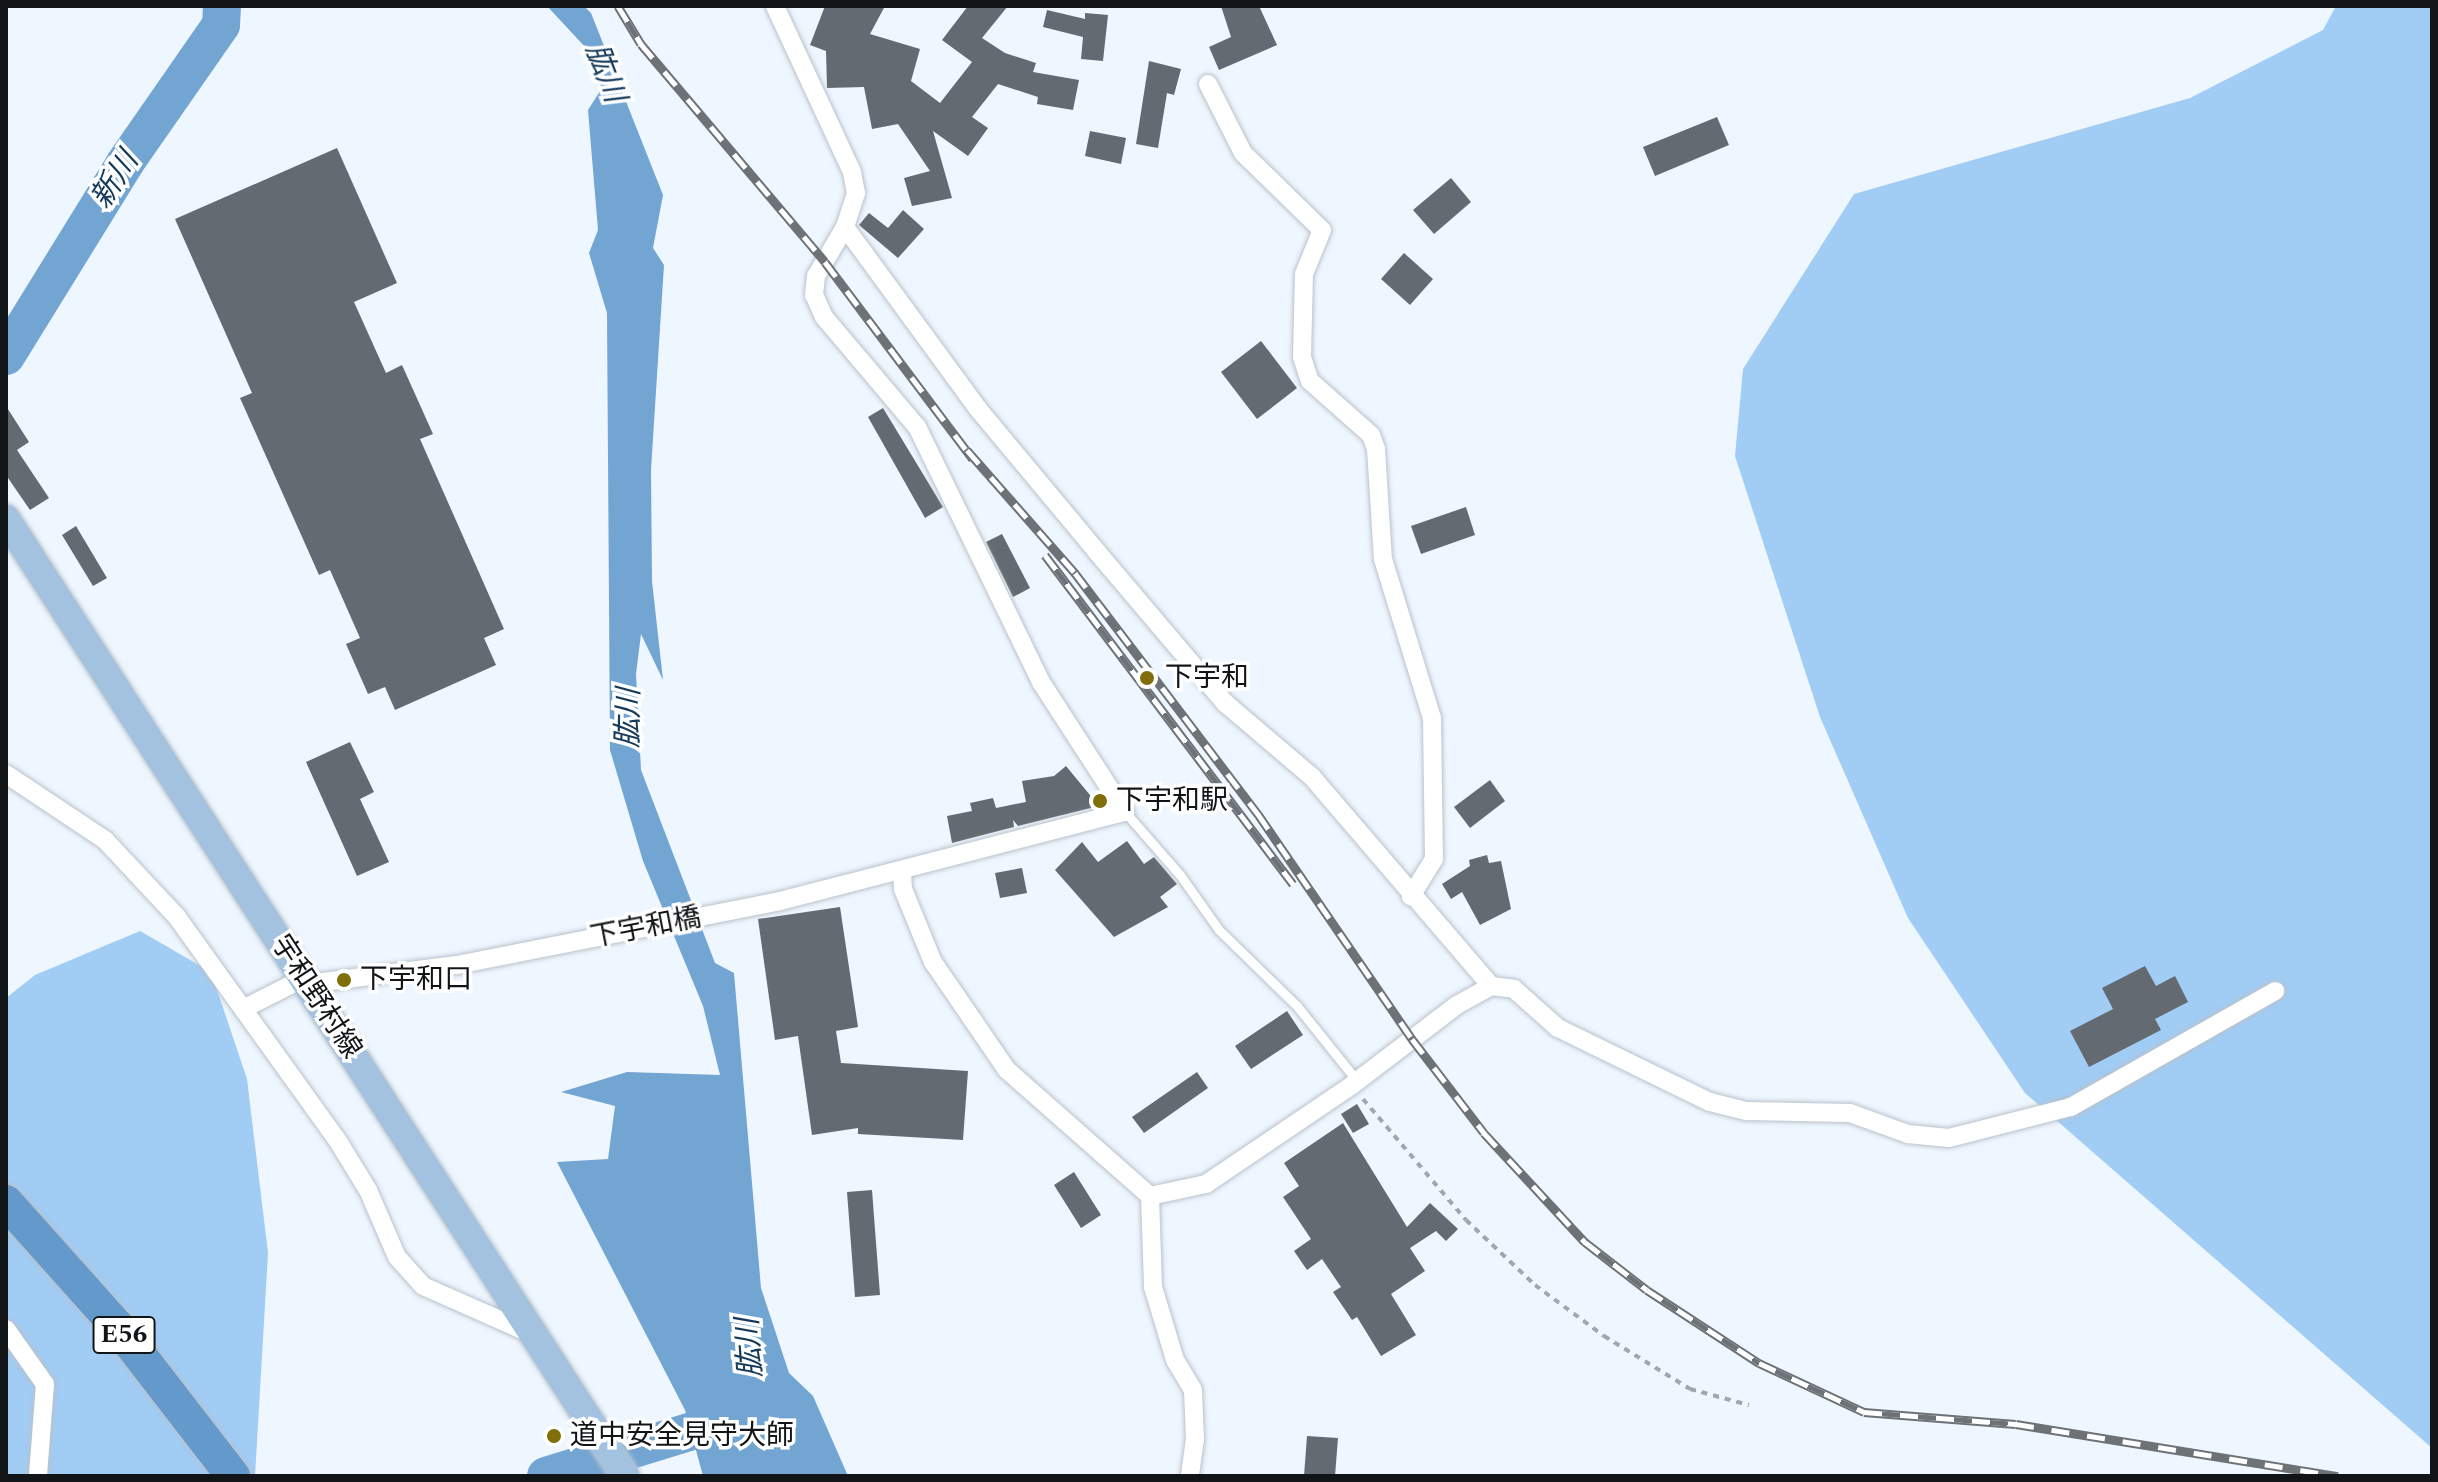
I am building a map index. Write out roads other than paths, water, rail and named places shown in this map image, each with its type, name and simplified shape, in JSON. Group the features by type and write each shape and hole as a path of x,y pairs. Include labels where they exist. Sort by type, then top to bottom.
{"highway":[{"name":"E56","path":"6,1202 117,1326 233,1476"}],"main road":[{"name":"宇和野村線","path":"6,519 625,1476"}],"street":[{"path":"775,6 852,172 856,193 845,227 816,276 814,295 824,317 917,427 1041,682 1125,812"},
{"path":"1208,84 1243,153 1322,230 1304,274 1302,357 1310,381 1371,435 1376,449 1383,559 1432,718 1434,859 1411,896"},
{"path":"845,227 978,409 1225,703 1312,777 1491,986"},
{"path":"6,774 105,840 177,917 336,1138 368,1190 397,1257 423,1286 537,1336"},
{"name":"下宇和橋","path":"243,1009 306,981 512,955 780,901 1125,812"},
{"path":"902,871 903,889 933,962 1007,1070 1150,1196 1153,1287 1175,1360 1193,1390 1195,1439 1190,1476"},
{"path":"1150,1196 1206,1184 1354,1083 1457,1005 1491,986 1514,989 1558,1028 1710,1102 1747,1111 1850,1113 1908,1134 1949,1138 2071,1107 2275,991"},
{"path":"6,1329 45,1384 38,1476"}],"lane":[{"path":"1125,812 1219,930 1297,1006 1354,1083"}],"water":[{"name":"肱川","path":"547,6 584,6 591,13 663,195 653,248 664,265 651,470 652,581 663,680 641,634 636,674 641,770 715,963 734,973 761,1288 789,1373 813,1396 848,1476 703,1476 685,1410 557,1162 608,1159 615,1106 561,1092 627,1072 720,1075 703,1006 643,861 610,750 607,313 589,253 598,230 588,110 602,88 586,48"}],"waterway":[{"name":"新川","path":"6,356 125,163 221,25 222,6"},
{"path":"546,1476 738,1417"}],"railway":[{"path":"618,6 641,44 825,262 973,459"},
{"path":"967,450 1075,573 1258,814 1412,1039 1484,1133 1585,1242 1647,1290 1759,1363 1864,1412 2016,1424 2338,1476"},
{"path":"1045,555 1293,884"}],"place":[{"name":"下宇和","path":"1147,678"},
{"name":"下宇和駅","path":"1100,801"},
{"name":"下宇和口","path":"344,980"},
{"name":"道中安全見守大師","path":"554,1436"}]}
